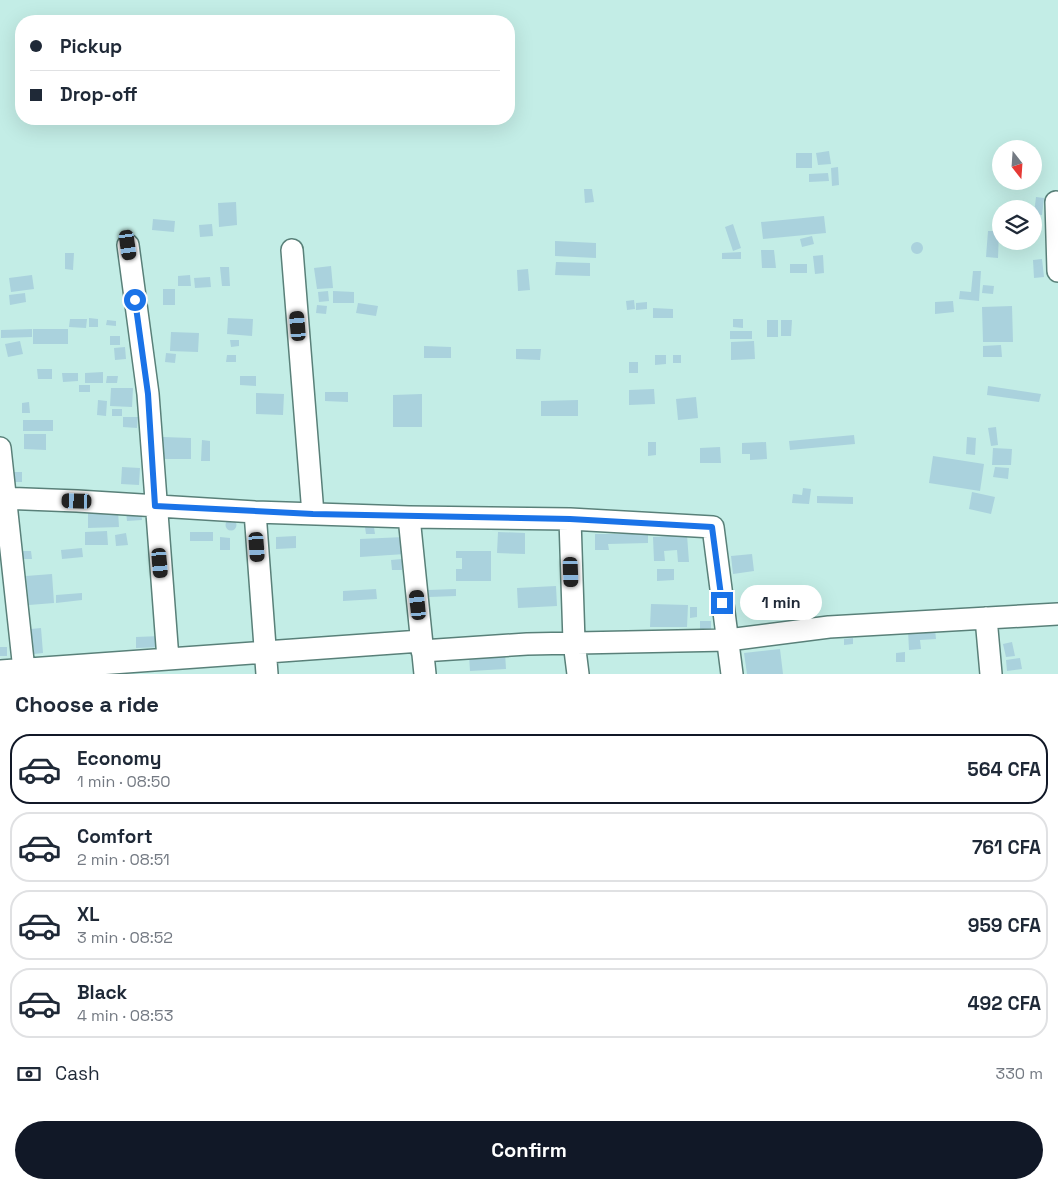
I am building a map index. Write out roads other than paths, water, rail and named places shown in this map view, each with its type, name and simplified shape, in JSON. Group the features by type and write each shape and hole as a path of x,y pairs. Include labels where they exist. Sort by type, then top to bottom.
{"street":[{"path":"1056,202 1058,271"},
{"path":"128,245 148,394 168,659"},
{"path":"292,250 313,514"},
{"path":"0,448 3,498 24,670"},
{"path":"3,498 255,512 409,517 570,519 712,527 732,674"},
{"path":"255,512 267,674"},
{"path":"409,517 425,674"},
{"path":"570,519 574,642 578,674"},
{"path":"0,671 265,652 574,642 728,640 829,627 1058,614"},
{"path":"986,618 991,674"}]}
